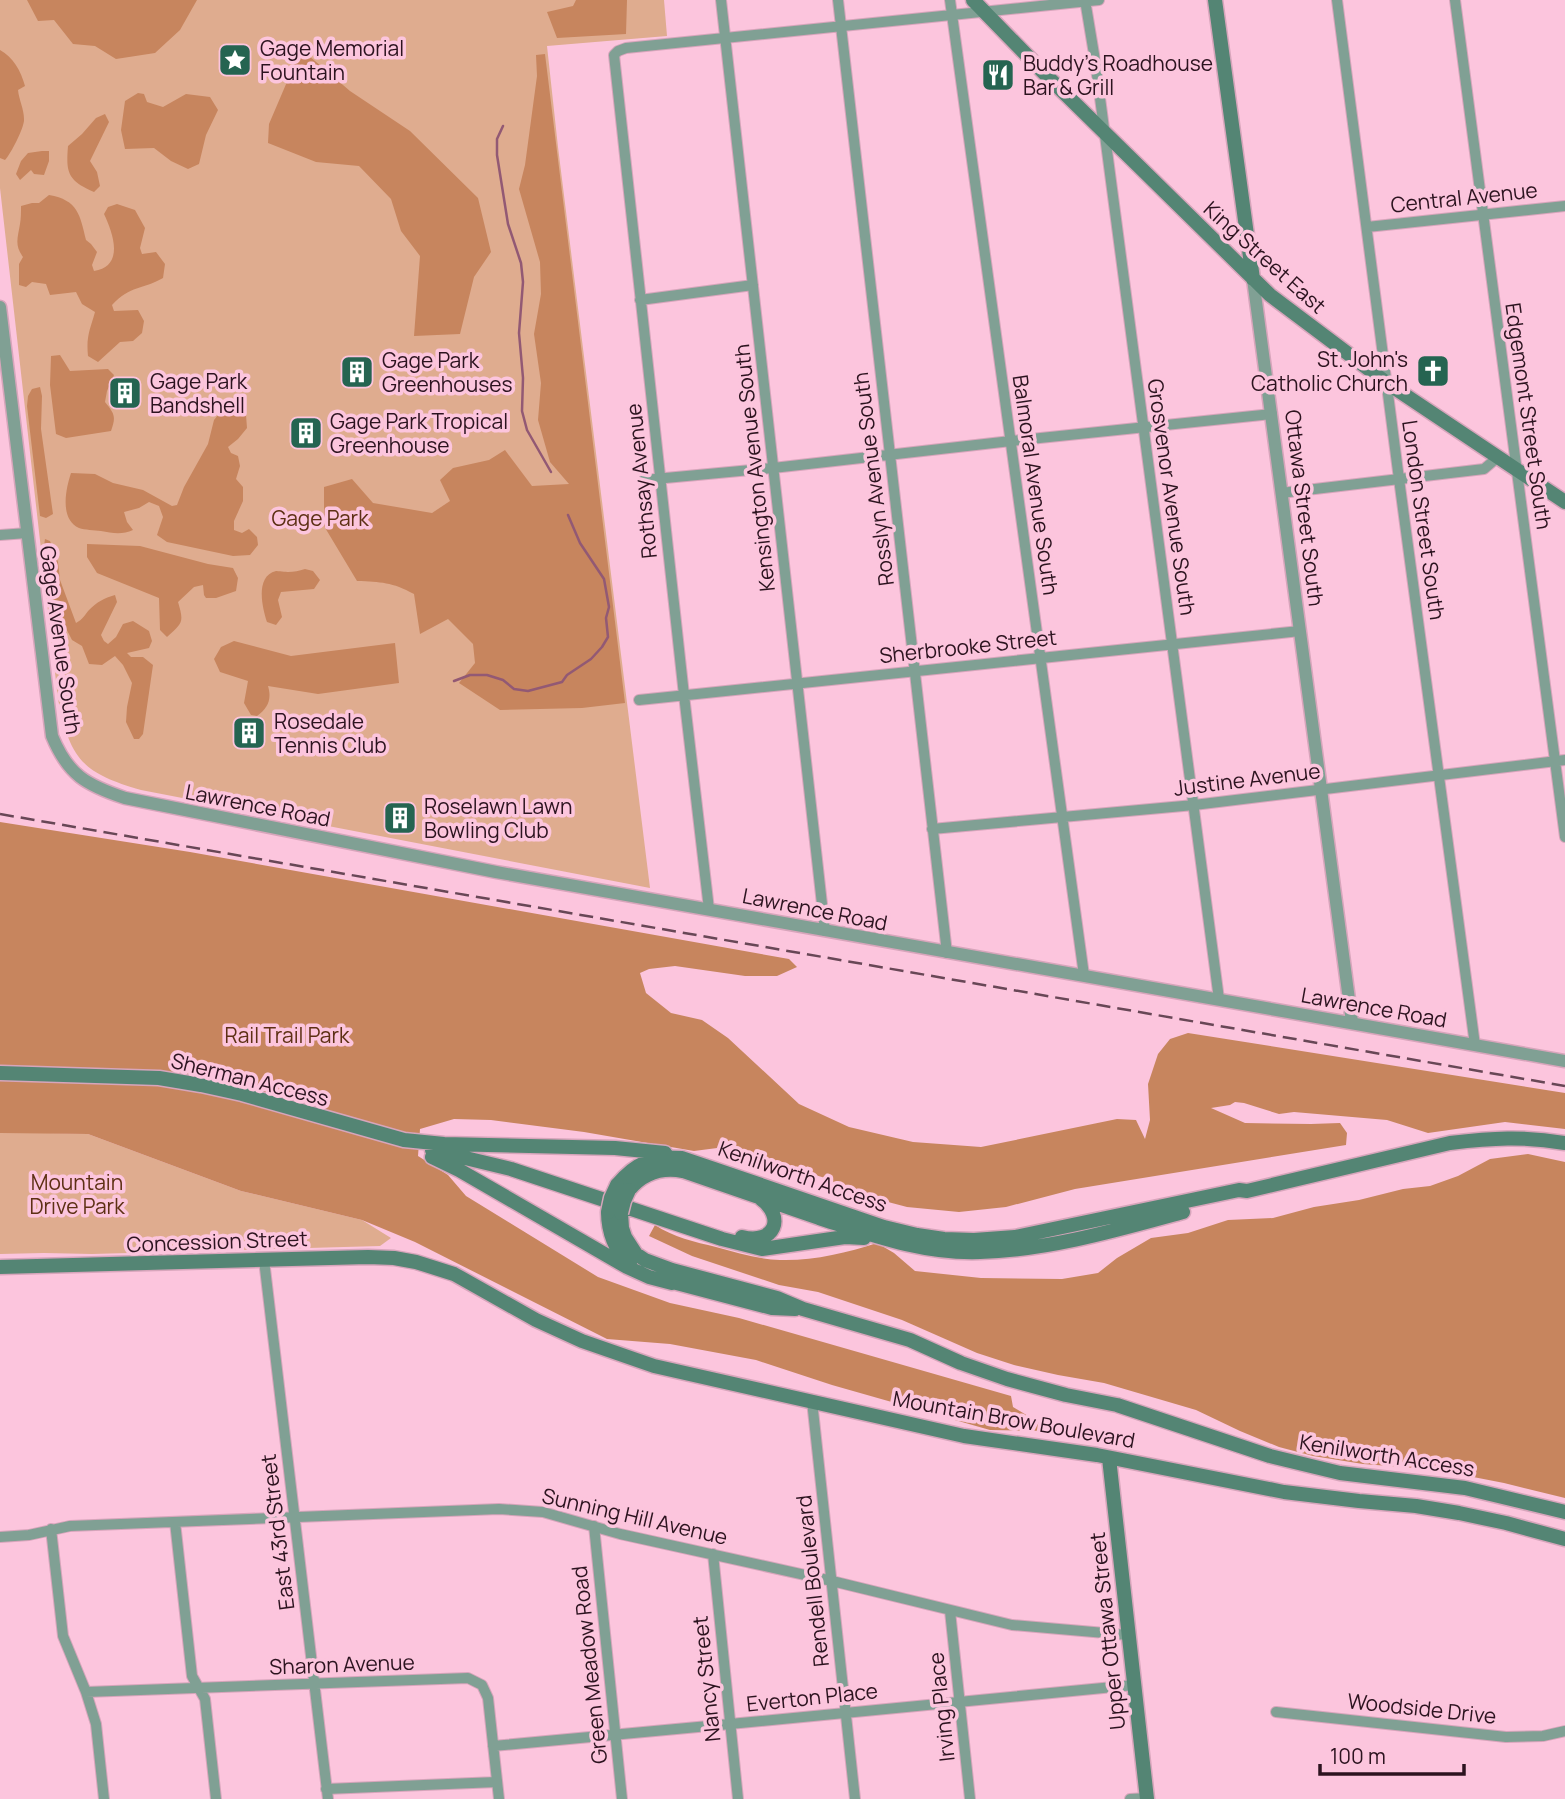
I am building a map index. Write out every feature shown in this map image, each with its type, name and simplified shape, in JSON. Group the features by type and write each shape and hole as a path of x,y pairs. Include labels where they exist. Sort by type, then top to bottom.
{"main road":[{"name":"King Street East","path":"973,0 1104,133 1286,309 1387,383 1565,502"},
{"name":"Ottawa Street South","path":"1215,0 1253,279"},
{"name":"Sherman Access","path":"0,1073 180,1081 242,1094 410,1143"},
{"name":"Kenilworth Access","path":"623,1188 634,1168 649,1160 682,1157 884,1227 944,1239 974,1240 1015,1237 1239,1190 1247,1191 1450,1143 1535,1138 1565,1143"},
{"path":"410,1143 645,1150 682,1157"},
{"path":"410,1143 511,1169 753,1248 855,1237 891,1241"},
{"path":"410,1143 627,1267 672,1283"},
{"path":"444,1144 544,1170 755,1240 770,1233 774,1223 771,1209 759,1197"},
{"name":"Kenilworth Access","path":"623,1188 653,1172 674,1169 891,1241 936,1250 978,1252 1032,1247 1130,1226 1241,1196 1247,1191"},
{"path":"615,1212 624,1201 623,1188"},
{"name":"Kenilworth Access","path":"615,1212 611,1234 624,1259 636,1268 672,1283 772,1308 803,1309"},
{"name":"Kenilworth Access","path":"615,1212 625,1237 636,1254 645,1260 910,1340 961,1363 1007,1379 1117,1405 1270,1456 1340,1473 1465,1489 1565,1511"},
{"name":"Concession Street","path":"0,1267 394,1258 435,1267"},
{"name":"Mountain Brow Boulevard","path":"435,1267 454,1274 536,1320 582,1341 642,1362 735,1386 964,1436 1109,1458 1284,1492 1448,1511 1506,1522 1565,1539"},
{"name":"Upper Ottawa Street","path":"1109,1458 1147,1798"}],"street":[{"name":"Kensington Avenue South","path":"721,0 825,931"},
{"name":"Rosslyn Avenue South","path":"838,0 947,953"},
{"name":"Balmoral Avenue South","path":"950,0 1084,975"},
{"path":"725,39 1099,0"},
{"name":"London Street South","path":"1337,0 1475,1045"},
{"name":"Edgemont Street South","path":"1455,0 1516,469 1560,761 1565,837"},
{"name":"Grosvenor Avenue South","path":"1085,1 1219,999"},
{"name":"Rothsay Avenue","path":"709,909 614,55 626,48 725,39"},
{"name":"Central Avenue","path":"1367,227 1565,206"},
{"name":"Ottawa Street South","path":"1253,279 1352,1022"},
{"path":"640,300 753,285"},
{"name":"Gage Avenue South","path":"0,307 52,736 69,766"},
{"path":"644,480 1272,414"},
{"path":"1281,494 1484,469 1498,457"},
{"path":"0,536 27,533"},
{"name":"Sherbrooke Street","path":"639,700 1300,631"},
{"name":"Justine Avenue","path":"932,829 1194,805 1560,761"},
{"name":"Lawrence Road","path":"69,766 93,787 125,798 437,861 1565,1061"},
{"name":"East 43rd Street","path":"264,1261 327,1794"},
{"name":"Rendell Boulevard","path":"812,1401 855,1799"},
{"name":"Sunning Hill Avenue","path":"0,1537 29,1535 70,1525 499,1509 543,1512 1012,1625 1128,1634"},
{"path":"175,1522 192,1675 205,1699 216,1799"},
{"name":"Green Meadow Road","path":"594,1526 622,1799"},
{"path":"51,1529 63,1636 96,1724 104,1799"},
{"name":"Nancy Street","path":"713,1554 738,1799"},
{"name":"Irving Place","path":"950,1611 971,1799"},
{"name":"Sharon Avenue","path":"86,1692 468,1678 482,1685 488,1698 499,1799"},
{"name":"Everton Place","path":"493,1746 1134,1685"},
{"name":"Woodside Drive","path":"1276,1712 1506,1737 1543,1736 1565,1731"},
{"path":"327,1794 496,1782"},
{"path":"1130,1799 1147,1798"}],"green space":[{"name":"Gage Park","path":"0,0 664,0 667,36 547,46 650,888 141,790 105,777 82,761 68,736 58,699 0,188"},
{"path":"27,0 197,0 180,30 155,53 116,59 95,46 73,44 54,20 38,21"},
{"path":"576,0 627,0 626,34 557,38 547,12 573,6"},
{"path":"301,49 350,91 410,131 478,198 491,252 474,277 460,334 414,336 420,256 401,231 391,199 359,166 316,162 268,143 269,124"},
{"path":"0,50 16,65 25,86 18,90 24,123 5,160 0,158"},
{"path":"545,54 625,703 582,708 500,710 459,683 475,663 473,644 448,619 420,634 414,594 386,583 357,581 324,526 324,487 352,479 373,503 432,513 450,501 440,480 453,468 489,460 505,450 532,486 569,484 550,462 538,420 541,383 534,334 541,294 540,262 519,189 525,165 537,76 536,55"},
{"path":"138,93 144,94 147,102 163,107 186,94 210,97 218,110 206,135 199,164 188,169 171,161 154,148 125,149 121,130 125,101"},
{"path":"105,114 109,122 90,161 97,172 100,186 94,192 78,183 70,174 67,162 68,146 96,118"},
{"path":"49,151 44,175 34,174 31,170 20,180 16,174 21,161 28,153"},
{"path":"49,195 59,197 76,210 86,240 97,252 92,265 94,271 104,268 113,256 113,239 104,214 108,207 117,204 135,210 145,228 140,248 142,254 156,252 165,264 163,278 131,291 112,305 114,311 138,310 144,321 142,333 133,341 120,342 98,362 88,356 89,333 95,312 82,304 76,292 50,295 46,284 32,282 26,287 19,285 19,264 23,257 17,241 21,206 39,203"},
{"path":"60,355 70,371 108,369 114,375 105,402 114,416 111,431 66,438 56,434 50,385 51,356"},
{"path":"40,387 41,429 53,514 46,518 40,516 27,406 32,389"},
{"path":"236,404 246,415 247,428 228,447 231,453 238,456 240,466 236,479 243,487 243,501 234,521 234,530 242,533 249,529 257,537 258,545 250,555 233,556 167,542 157,535 163,517 159,506 149,502 124,512 133,530 129,532 87,530 73,524 66,511 67,487 71,473 95,474 113,483 143,490 172,506 177,505 208,444 214,420 226,405"},
{"path":"45,539 50,541 58,562 60,580 76,623 98,603 115,595 117,602 101,635 104,641 108,644 116,637 123,624 133,621 149,631 152,641 149,648 127,653 131,657 143,657 153,665 143,734 139,739 134,739 126,722 132,683 123,665 115,656 102,665 89,664 82,646 72,640 54,605"},
{"path":"87,544 140,546 233,568 238,578 236,591 216,598 206,598 203,585 194,587 178,602 181,622 167,637 160,630 159,598 97,573 87,557"},
{"path":"276,571 313,571 320,580 314,589 281,592 278,600 282,617 276,625 267,622 262,593 265,579"},
{"path":"234,641 291,656 395,643 399,683 318,694 268,686 270,695 264,710 257,716 251,715 244,703 248,681 220,672 214,659 221,647"},
{"name":"Rail Trail Park","path":"0,822 190,852 789,959 797,967 777,976 745,976 675,966 649,969 640,973 646,993 671,1013 702,1020 728,1038 799,1104 849,1127 913,1142 981,1147 1117,1119 1136,1120 1145,1139 1150,1120 1148,1084 1158,1054 1170,1039 1188,1033 1565,1093 1565,1129 1505,1122 1428,1133 1387,1120 1294,1112 1279,1114 1235,1102 1211,1108 1245,1123 1340,1123 1347,1133 1346,1145 1075,1189 1006,1207 959,1212 907,1207 854,1193 825,1178 725,1147 694,1151 584,1132 491,1120 454,1119 420,1129 418,1156 448,1175 466,1196 598,1277 670,1303 739,1318 1011,1396 1013,1407 1053,1431 990,1430 832,1385 756,1360 670,1344 607,1339 415,1242 362,1220 241,1191 88,1134 0,1133"},
{"name":"Mountain Drive Park","path":"0,1133 88,1134 241,1191 362,1220 391,1238 380,1246 0,1254"},
{"path":"1528,1154 1565,1162 1565,1498 1463,1475 1363,1464 1279,1447 1196,1410 1104,1383 1014,1365 977,1353 902,1320 818,1292 779,1285 692,1256 649,1236 655,1225 692,1241 780,1260 829,1256 877,1243 915,1271 981,1278 1062,1279 1098,1273 1151,1238 1188,1233 1228,1220 1273,1218 1314,1207 1430,1186 1458,1176 1490,1159"}],"waterway":[{"path":"503,126 497,139 497,155 508,224 521,263 523,282 519,333 523,378 522,411 527,430 551,472"},
{"path":"454,681 470,675 487,675 503,680 514,689 528,691 562,682 602,647 608,637 606,618 609,607 604,579 580,543 568,515"}],"railway":[{"path":"0,814 1565,1086"}],"place":[{"name":"Gage Memorial Fountain","path":"235,60"},
{"name":"Buddy's Roadhouse Bar & Grill","path":"998,75"},
{"name":"St. John's Catholic Church","path":"1433,371"},
{"name":"Gage Park Greenhouses","path":"357,372"},
{"name":"Gage Park Bandshell","path":"125,393"},
{"name":"Gage Park Tropical Greenhouse","path":"306,433"},
{"name":"Rosedale Tennis Club","path":"249,733"},
{"name":"Roselawn Lawn Bowling Club","path":"400,818"}]}
